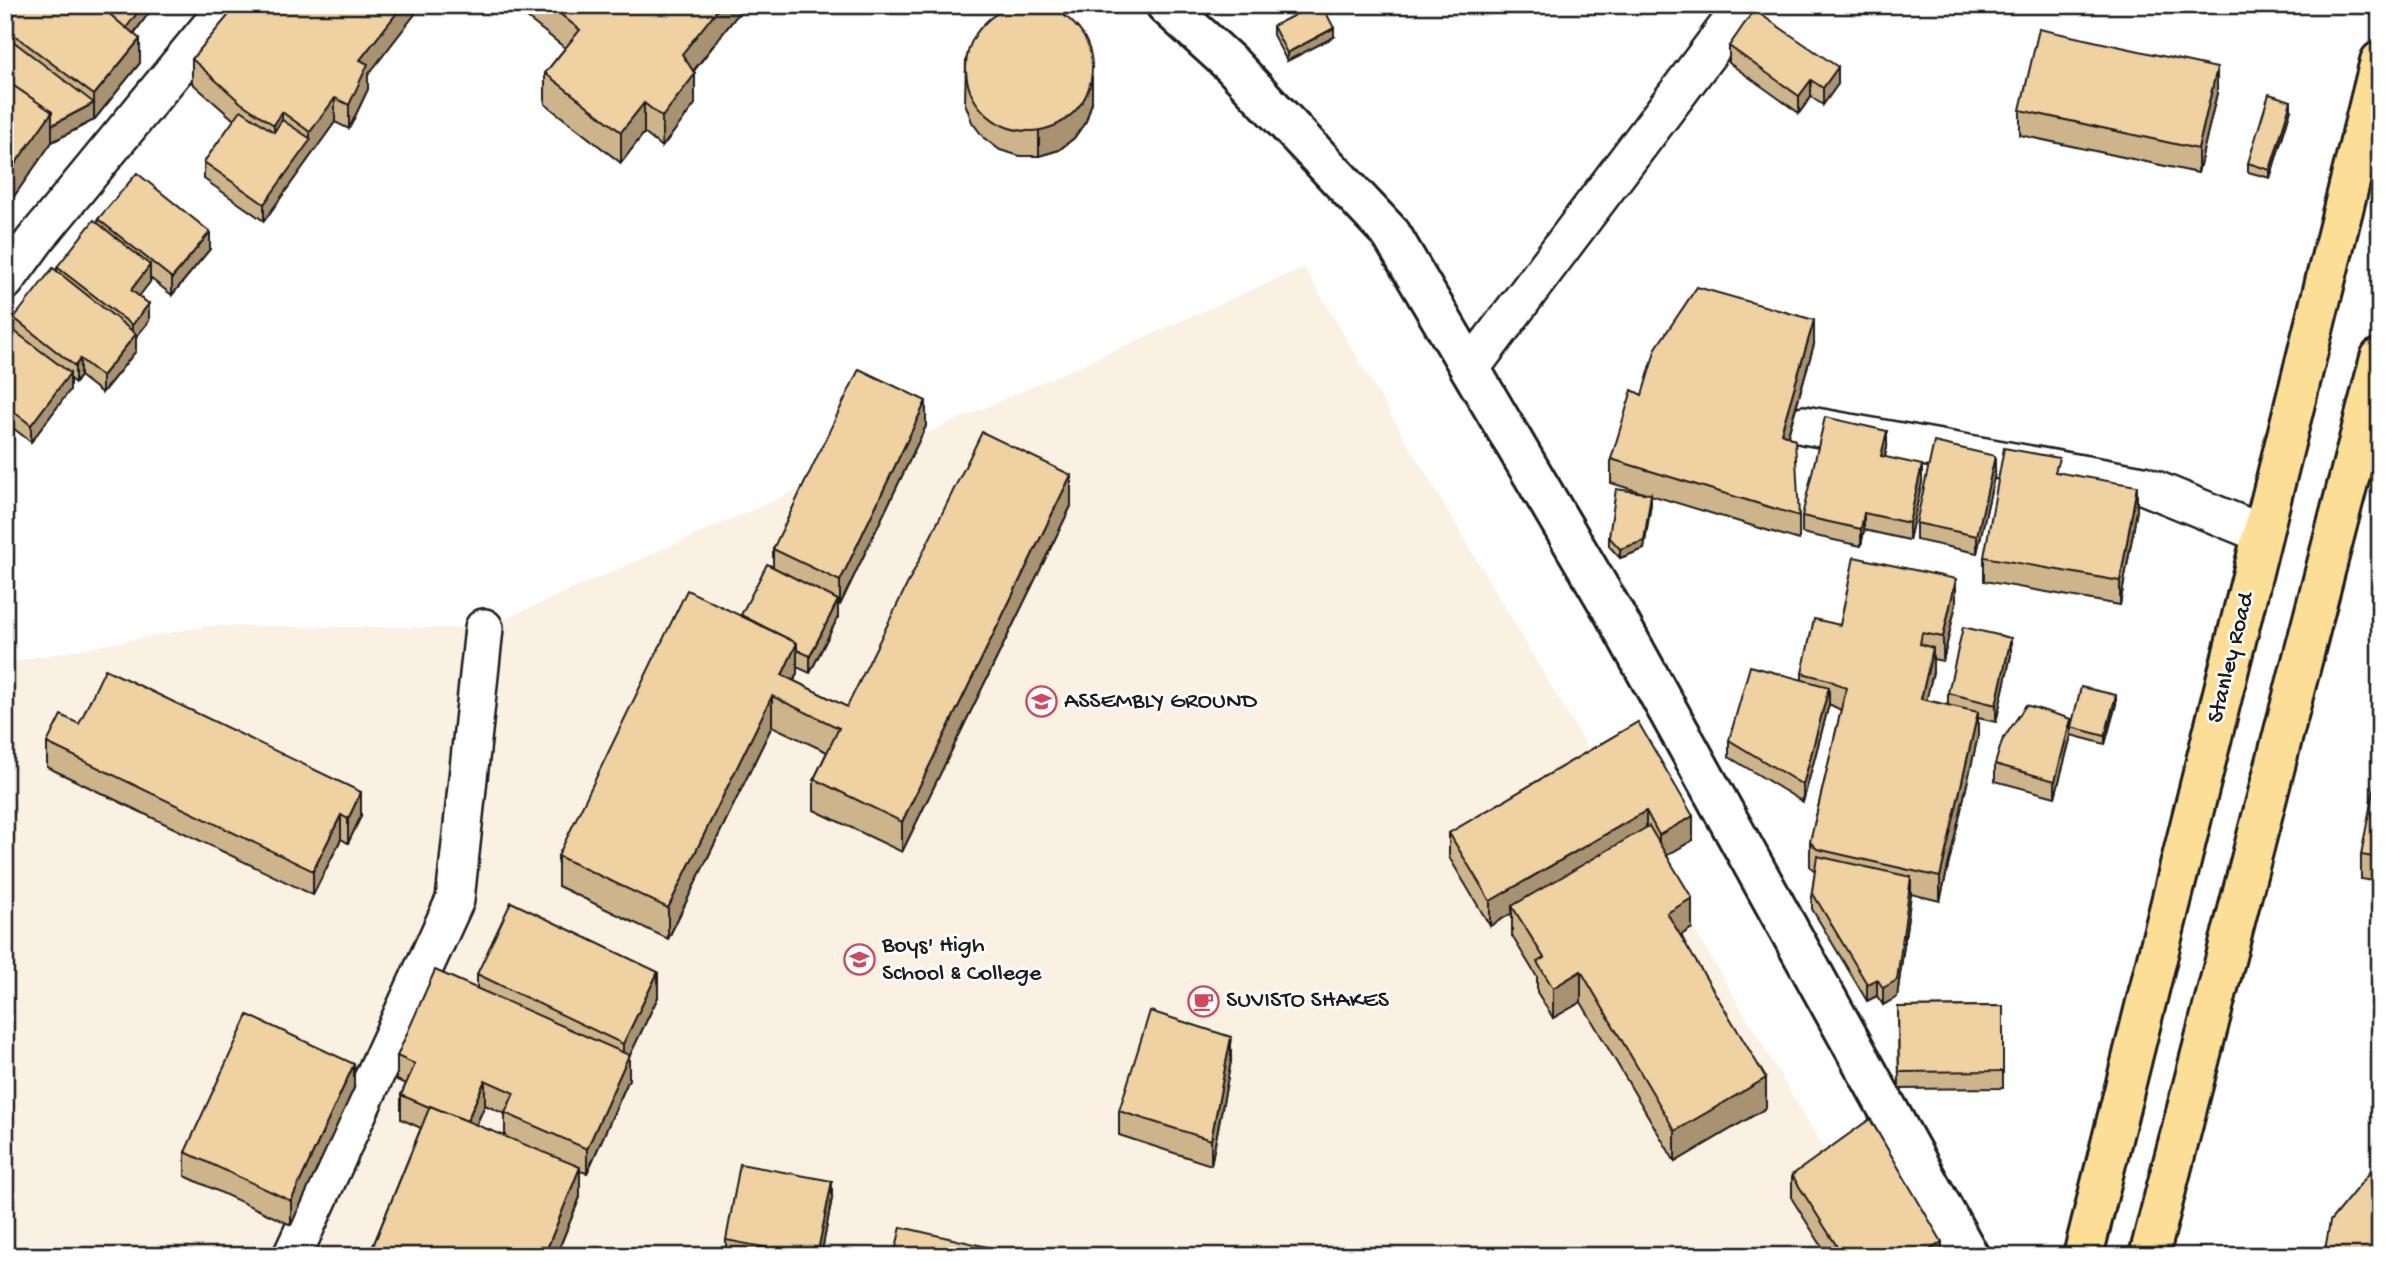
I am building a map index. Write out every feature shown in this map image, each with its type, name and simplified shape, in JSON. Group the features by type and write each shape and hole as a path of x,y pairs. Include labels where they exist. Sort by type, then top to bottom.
{"main road":[{"name":"Stanley Road","path":"2083,1256 2380,61"},
{"path":"2150,1256 2380,358"}],"street":[{"path":"5,281 228,5"},
{"path":"1166,5 1232,65 1391,233 1621,625 1969,1256"},
{"path":"1470,369 1744,5"},
{"path":"1804,425 2143,485 2263,534"},
{"path":"292,1256 455,900 484,628"}],"shaded area":[{"name":"Boys' High School & College","path":"1304,267 1887,1256 5,1256 5,663 207,626 484,628"}],"building":[{"path":"5,5 99,5 140,39 94,95 5,28"},
{"path":"99,5 143,5 126,28"},
{"path":"237,5 403,5 360,60 368,64 349,105 335,98 310,132 282,112 274,125 241,103 192,59"},
{"path":"549,5 721,5 682,54 695,74 662,117 644,103 621,132 545,73 580,30"},
{"path":"1029,5 1053,9 1074,23 1088,44 1092,68 1088,92 1074,113 1053,127 1029,131 1005,127 984,113 970,92 966,68 970,44 984,23 1005,9"},
{"path":"1314,5 1322,5 1334,28 1287,53 1273,26"},
{"path":"1754,10 1838,67 1823,88 1811,80 1799,96 1729,46"},
{"path":"2039,29 2217,68 2198,149 2020,110"},
{"path":"5,35 94,103 52,125 52,112 5,80"},
{"path":"5,80 52,112 5,178"},
{"path":"2269,94 2291,101 2270,170 2248,163"},
{"path":"241,110 274,132 282,120 311,139 264,204 204,162"},
{"path":"137,173 210,232 172,278 98,219"},
{"path":"94,220 150,265 131,290 149,304 132,325 57,267"},
{"path":"53,268 136,334 102,376 80,359 75,366 14,318"},
{"path":"1697,287 1814,320 1781,433 1795,440 1799,516 1611,459 1632,390 1642,395 1656,348"},
{"path":"5,324 70,373 31,425 5,405"},
{"path":"859,369 926,401 840,581 773,549"},
{"path":"5,414 13,421 5,430"},
{"path":"1825,417 1887,431 1881,456 1922,465 1909,523 1864,513 1861,529 1802,516"},
{"path":"982,432 1071,475 902,822 814,779 839,728 772,696 668,908 558,856 687,590 797,643 782,675 847,707"},
{"path":"1934,442 1995,456 1977,536 1916,523"},
{"path":"2004,448 2059,458 2055,472 2137,486 2120,581 1984,557"},
{"path":"1616,489 1651,494 1644,541 1620,549 1609,537"},
{"path":"1854,557 1956,579 1943,637 1922,633 1920,644 1933,648 1921,699 1978,712 1940,877 1817,849 1810,842 1846,688 1802,673 1814,619 1840,625"},
{"path":"767,564 838,600 810,656 797,650 797,643 741,615"},
{"path":"1963,627 2011,638 1996,705 1948,693"},
{"path":"1750,666 1829,687 1803,785 1729,740"},
{"path":"105,669 361,792 348,819 341,815 313,871 47,743 61,715 79,724"},
{"path":"2081,687 2116,695 2105,736 2071,727"},
{"path":"2026,705 2071,719 2055,781 1995,764 2002,741"},
{"path":"1638,722 1693,816 1659,835 1646,811 1490,901 1449,833"},
{"path":"2376,776 2380,777 2380,858 2361,855"},
{"path":"1649,826 1692,898 1667,913 1766,1078 1675,1131 1581,971 1553,988 1537,962 1544,958 1512,906"},
{"path":"1817,856 1911,877 1897,980 1883,988 1877,979 1867,984 1812,892"},
{"path":"511,902 658,972 623,1044 477,974"},
{"path":"435,970 629,1055 587,1149 505,1113 514,1093 485,1080 467,1121 401,1095 415,1064 397,1056"},
{"path":"2003,1006 2003,1071 1899,1072 1898,1007"},
{"path":"1150,1011 1231,1037 1211,1140 1119,1111"},
{"path":"248,1015 354,1064 291,1201 185,1152"},
{"path":"430,1106 580,1167 544,1256 369,1256"},
{"path":"1870,1119 1942,1242 1920,1256 1843,1256 1792,1175"},
{"path":"2380,1160 2380,1256 2324,1256 2330,1221"},
{"path":"740,1164 832,1181 817,1256 726,1240"},
{"path":"901,1227 1026,1256 894,1256"}],"place":[{"name":"ASSEMBLY GROUND","path":"1041,702"},
{"name":"Boys' High School & College","path":"859,960"},
{"name":"SUVISTO SHAKES","path":"1203,1001"}]}
